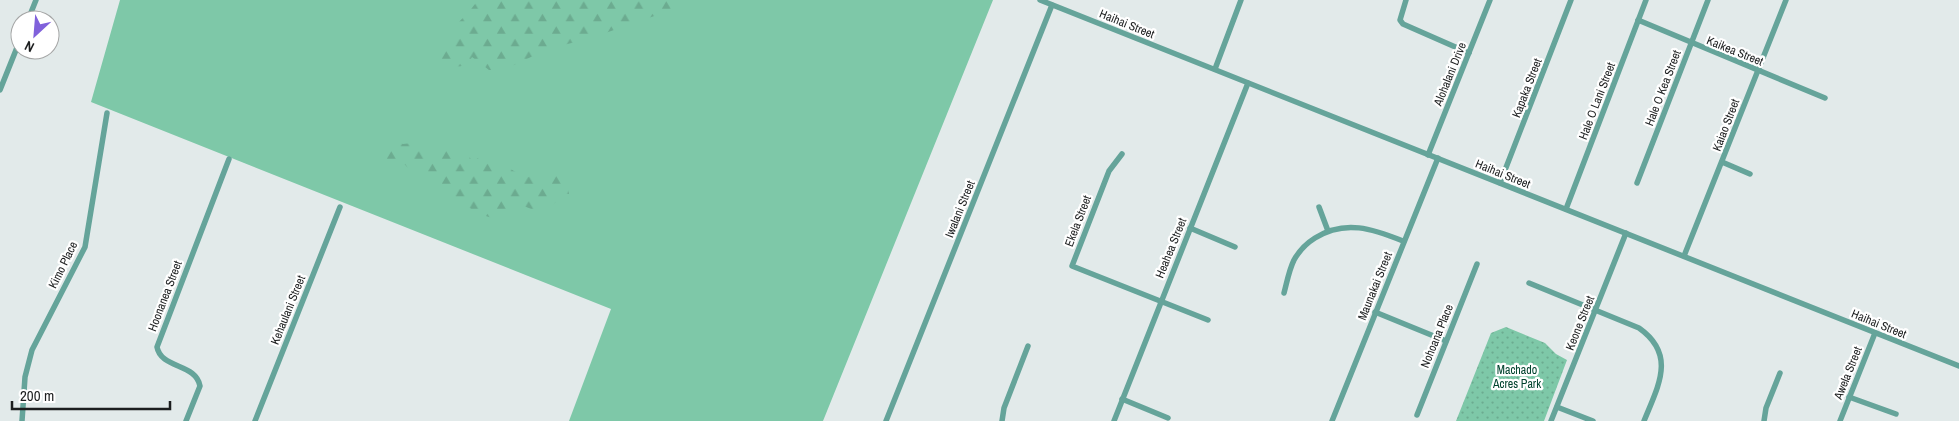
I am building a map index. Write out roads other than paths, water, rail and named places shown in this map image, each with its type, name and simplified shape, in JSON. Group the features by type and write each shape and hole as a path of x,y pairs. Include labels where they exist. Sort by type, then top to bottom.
{"street":[{"name":"Haihai Street","path":"1040,0 1959,366"},
{"path":"1215,70 1241,0"},
{"path":"1406,0 1400,20 1403,24 1469,53"},
{"name":"Alohalani Drive","path":"1428,154 1490,0"},
{"name":"Kapaka Street","path":"1500,183 1571,0"},
{"name":"Hale O Lani Street","path":"1566,209 1646,0"},
{"name":"Hale O Kea Street","path":"1637,183 1708,0"},
{"name":"Kaiao Street","path":"1684,256 1786,0"},
{"name":"Iwalani Street","path":"886,421 1052,5"},
{"name":"Kaikea Street","path":"1638,20 1691,44 1825,98"},
{"path":"0,90 12,60"},
{"name":"Heahea Street","path":"1114,421 1248,83"},
{"name":"Kimo Place","path":"22,421 25,376 32,350 85,247 106,113"},
{"name":"Ekela Street","path":"1122,154 1109,171 1072,266 1160,301"},
{"name":"Maunakai Street","path":"1332,421 1438,158"},
{"name":"Hoonanea Street","path":"186,421 200,386 199,380 195,374 164,359 158,354 157,347 229,159"},
{"path":"1722,162 1750,174"},
{"name":"Kehaulani Street","path":"255,421 340,207"},
{"path":"1319,208 1328,231"},
{"path":"1284,293 1293,265 1300,252 1310,241 1328,231 1350,226 1365,227 1403,241"},
{"path":"1190,228 1235,247"},
{"name":"Keone Street","path":"1551,421 1626,233"},
{"name":"Nohoana Place","path":"1417,415 1477,264"},
{"path":"1529,283 1639,328 1657,347 1662,372 1644,421"},
{"path":"1160,301 1208,320"},
{"path":"1375,312 1446,341"},
{"name":"Awela Street","path":"1840,421 1875,333"},
{"path":"1002,421 1004,408 1028,346"},
{"path":"1764,421 1766,408 1780,373"},
{"path":"1849,397 1896,414"},
{"path":"1122,398 1168,418"},
{"path":"1557,407 1593,421"}],"park label":[{"name":"Machado Acres Park","path":"1517,377"}]}
